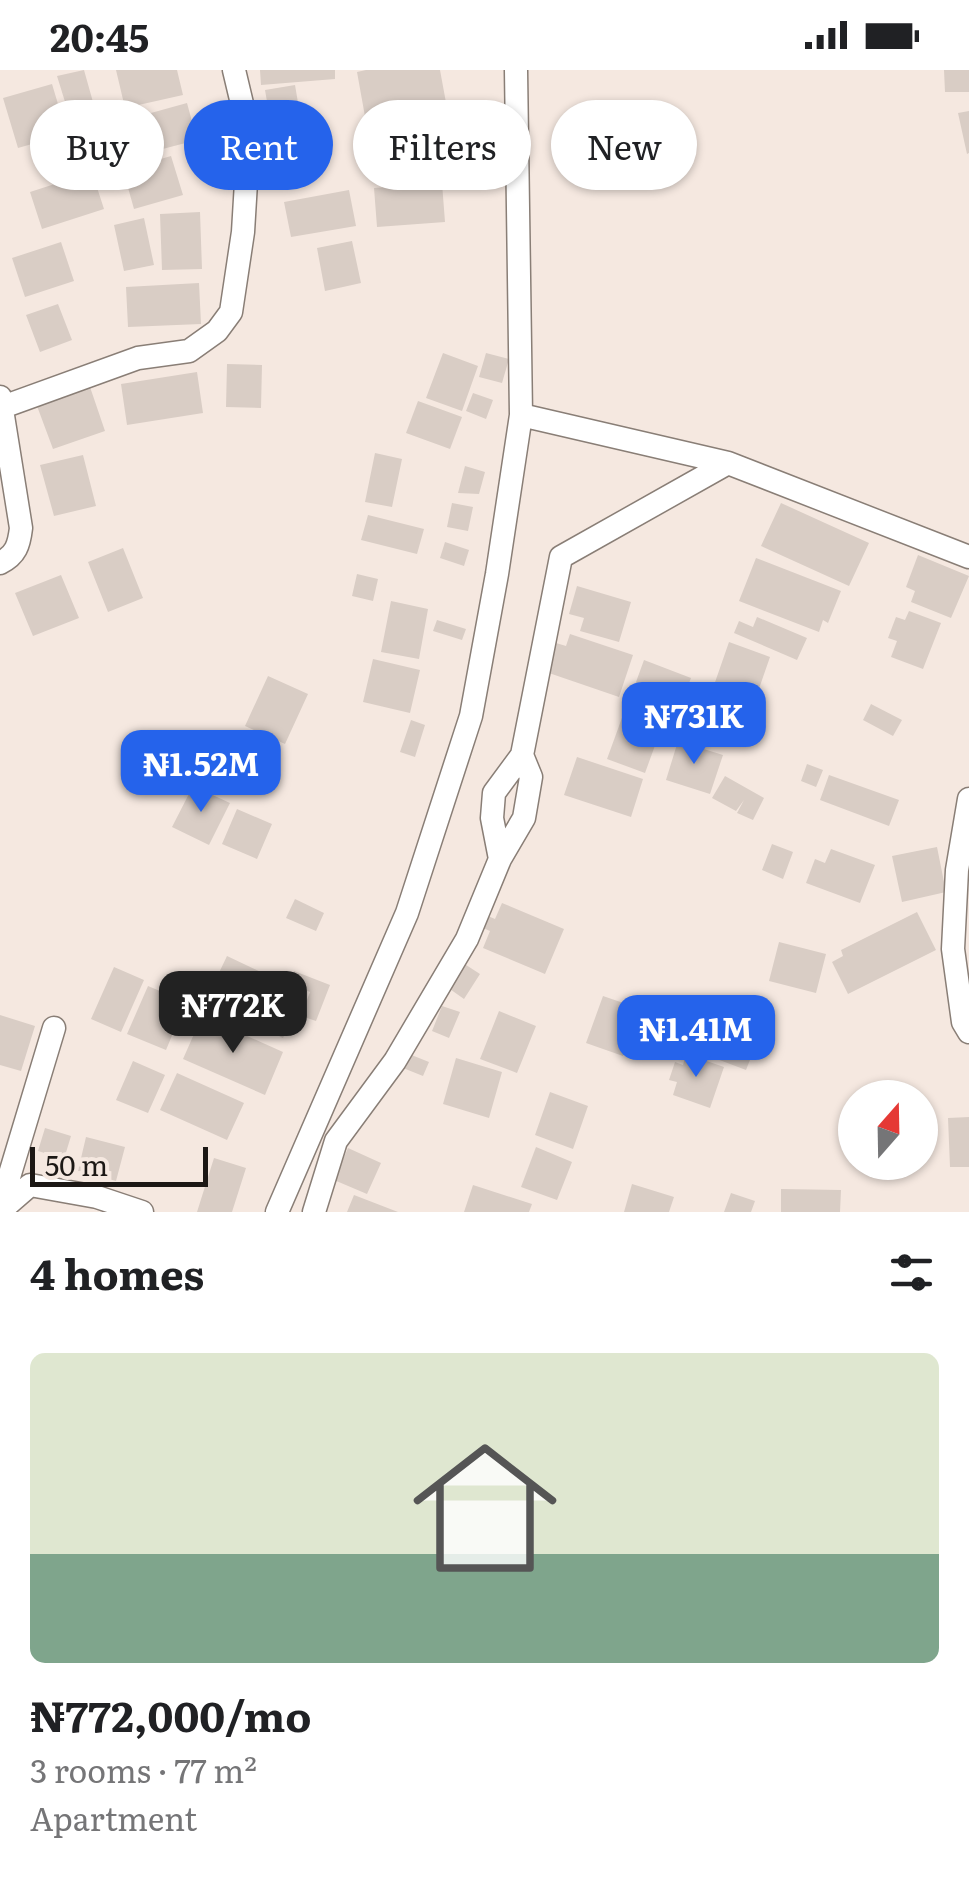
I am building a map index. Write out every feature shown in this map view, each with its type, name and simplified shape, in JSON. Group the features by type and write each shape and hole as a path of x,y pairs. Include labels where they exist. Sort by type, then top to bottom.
{"street":[{"path":"1,408 138,358 189,350 217,332 224,322 230,312 243,232 249,132 234,70"},
{"path":"277,1212 407,913 471,716 521,415 516,70"},
{"path":"0,397 21,528 19,544 10,558 0,562"},
{"path":"521,415 728,463 969,557"},
{"path":"500,858 492,818 494,793 522,754 560,557 728,463"},
{"path":"314,1212 336,1141 395,1060 467,938 500,858 524,818 531,776 522,754"},
{"path":"969,799 957,870 954,949 963,1022 969,1032"},
{"path":"0,1209 54,1028"},
{"path":"317,1118 336,1141"},
{"path":"0,1209 30,1185 96,1197 142,1212"}],"building":[{"path":"84,70 92,100 64,100 57,76"},
{"path":"116,70 177,70 183,95 161,100 123,100"},
{"path":"260,70 335,70 335,79 261,85"},
{"path":"440,70 446,100 362,100 357,72"},
{"path":"944,70 969,70 969,92 945,92"},
{"path":"52,84 57,100 30,100 30,145 18,148 3,98"},
{"path":"295,85 298,100 267,100 265,90"},
{"path":"184,104 184,143 164,149 164,109"},
{"path":"969,111 969,153 967,154 958,113"},
{"path":"171,156 183,195 134,209 129,190 164,190 164,158"},
{"path":"98,190 104,209 42,229 30,192"},
{"path":"349,190 356,226 291,237 284,202"},
{"path":"374,190 443,190 445,222 377,227"},
{"path":"200,212 202,269 162,270 160,214"},
{"path":"144,218 154,265 124,271 114,225"},
{"path":"352,241 361,283 325,291 317,248"},
{"path":"61,242 74,281 25,297 12,258"},
{"path":"199,283 201,324 128,327 126,287"},
{"path":"58,304 72,340 40,352 26,315"},
{"path":"443,353 478,366 462,411 426,398"},
{"path":"486,353 509,359 502,383 479,377"},
{"path":"227,364 262,365 261,408 226,407"},
{"path":"197,372 203,413 127,425 121,384"},
{"path":"90,387 105,431 53,449 37,406"},
{"path":"473,393 493,400 486,419 466,411"},
{"path":"418,401 462,417 450,449 406,433"},
{"path":"375,453 402,459 392,507 365,502"},
{"path":"83,455 96,506 54,516 40,465"},
{"path":"465,466 485,472 479,494 458,493"},
{"path":"452,503 473,507 468,531 447,527"},
{"path":"781,503 869,543 849,586 761,546"},
{"path":"368,515 424,529 417,554 361,540"},
{"path":"445,542 469,550 464,566 440,558"},
{"path":"123,548 143,598 108,612 88,562"},
{"path":"918,555 969,576 951,618 911,602 915,591 906,587"},
{"path":"756,558 841,591 828,623 823,620 819,632 739,601"},
{"path":"357,574 378,579 373,601 352,596"},
{"path":"61,575 79,618 33,636 15,593"},
{"path":"577,586 631,602 619,642 580,631 584,618 569,614"},
{"path":"391,601 428,609 419,659 381,652"},
{"path":"909,611 941,623 923,669 891,657 897,641 888,638 896,617 905,620"},
{"path":"757,617 807,638 797,660 734,633 739,621 753,627"},
{"path":"437,620 466,629 462,640 433,631"},
{"path":"570,634 633,655 619,697 546,672 556,643 566,646"},
{"path":"729,642 770,657 754,703 713,688"},
{"path":"373,659 420,670 410,713 363,702"},
{"path":"644,660 691,678 674,722 628,704"},
{"path":"268,676 308,694 285,744 245,726"},
{"path":"704,693 750,709 746,719 753,722 745,744 735,741 733,747 708,738 706,743 676,733 682,715 695,720"},
{"path":"871,704 902,720 893,736 863,720"},
{"path":"623,715 661,729 645,773 607,759"},
{"path":"411,720 425,725 415,757 400,752"},
{"path":"678,741 723,755 710,794 666,780"},
{"path":"577,757 643,779 631,817 564,795"},
{"path":"807,764 823,770 816,787 801,781"},
{"path":"829,775 899,800 889,826 820,800"},
{"path":"725,776 764,798 753,820 737,813 744,800 736,811 712,798"},
{"path":"193,786 230,803 209,845 172,827"},
{"path":"237,809 272,824 257,859 222,844"},
{"path":"772,844 793,852 783,879 762,870"},
{"path":"937,847 946,892 902,902 892,856"},
{"path":"831,849 875,865 860,903 806,883 815,859 825,863"},
{"path":"295,899 324,913 316,931 286,918"},
{"path":"502,903 564,929 545,974 483,948 490,931 483,928 488,916 495,919"},
{"path":"917,912 936,950 848,994 832,962 843,956 841,950"},
{"path":"779,942 826,954 816,993 769,981"},
{"path":"227,956 305,993 283,1038 206,1000"},
{"path":"463,963 480,974 464,999 447,987"},
{"path":"114,967 144,980 121,1032 91,1019"},
{"path":"294,971 330,985 316,1021 301,1016 310,992 289,983"},
{"path":"148,986 186,1002 166,1050 127,1034"},
{"path":"603,996 644,1010 635,1046 628,1044 623,1056 586,1043"},
{"path":"442,1006 460,1012 449,1038 432,1031"},
{"path":"499,1011 536,1026 517,1073 480,1059"},
{"path":"0,1015 35,1026 21,1071 0,1065"},
{"path":"202,1016 283,1052 265,1095 183,1059"},
{"path":"710,1029 755,1047 746,1070 701,1053"},
{"path":"409,1054 429,1062 423,1076 403,1068"},
{"path":"686,1054 724,1067 710,1108 673,1095 677,1082 669,1080 675,1062 683,1065"},
{"path":"456,1058 502,1072 489,1118 443,1104"},
{"path":"133,1061 165,1075 148,1113 116,1100"},
{"path":"177,1073 244,1103 227,1140 160,1110"},
{"path":"550,1092 588,1106 573,1149 535,1135"},
{"path":"969,1117 969,1167 950,1167 948,1118"},
{"path":"45,1128 71,1136 64,1159 38,1151"},
{"path":"86,1137 125,1147 116,1181 78,1171"},
{"path":"536,1147 572,1162 557,1200 521,1187"},
{"path":"348,1148 381,1163 367,1194 334,1180"},
{"path":"214,1158 246,1168 232,1212 197,1212"},
{"path":"632,1184 674,1197 669,1212 624,1212"},
{"path":"473,1185 532,1204 529,1212 464,1212"},
{"path":"781,1189 841,1190 840,1212 781,1212"},
{"path":"731,1193 755,1201 751,1212 724,1212"},
{"path":"354,1195 398,1212 347,1212"}]}
